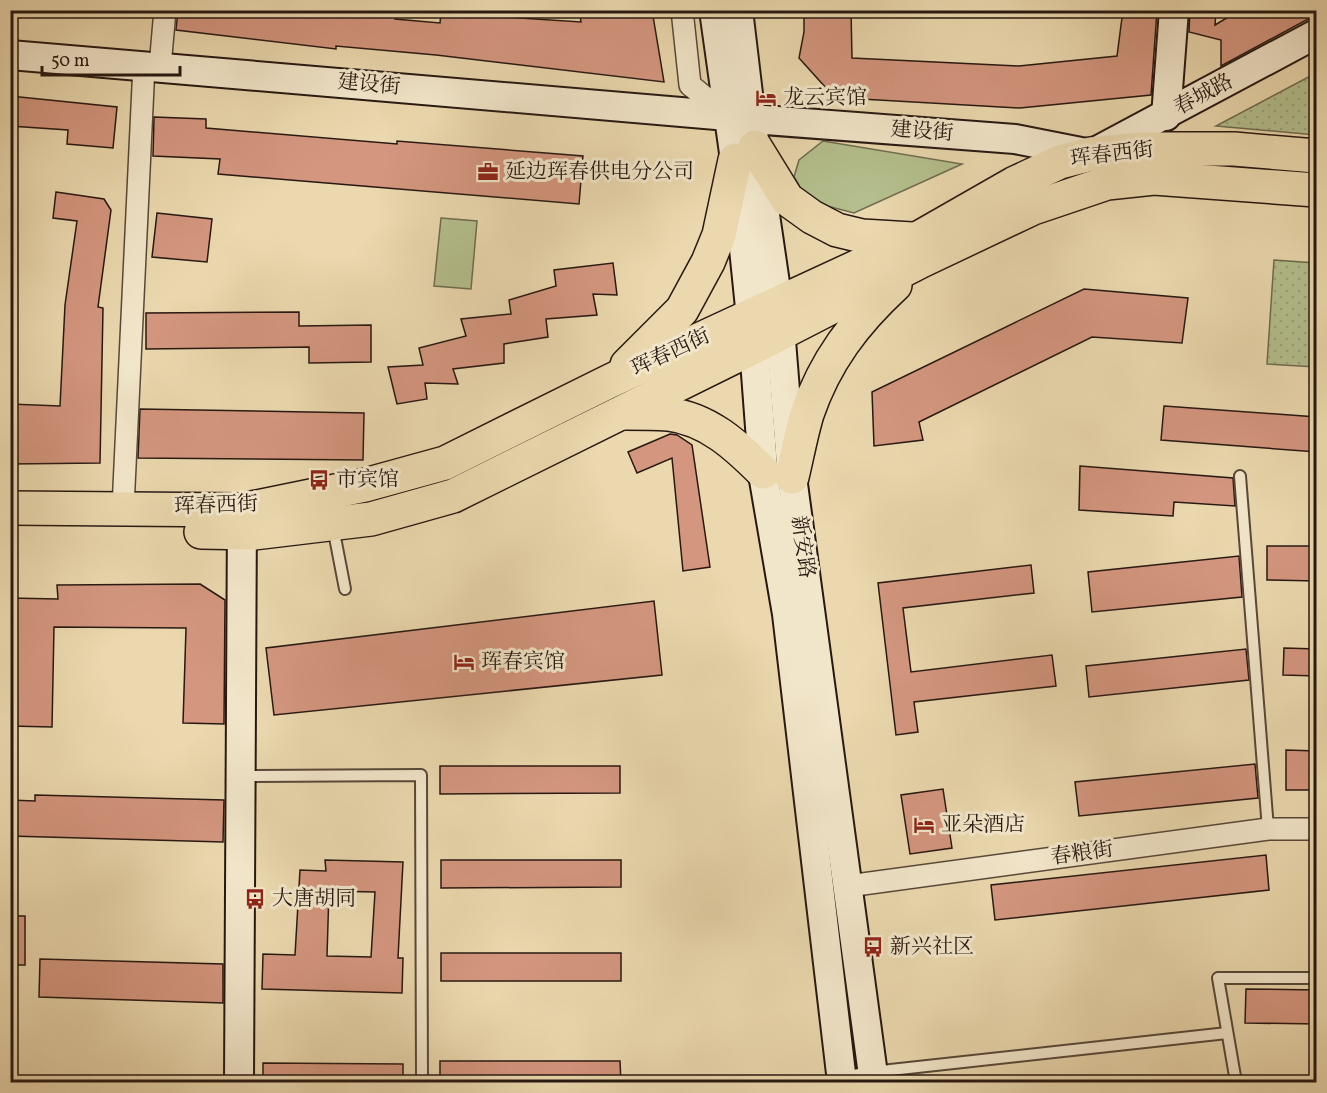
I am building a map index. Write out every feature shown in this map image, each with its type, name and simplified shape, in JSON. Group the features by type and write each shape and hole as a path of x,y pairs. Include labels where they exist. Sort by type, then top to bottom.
{"main road":[{"path":"620,413 669,414 708,426 778,474 820,381 843,340 919,250 837,230 812,218 787,199 742,135"},
{"path":"610,381 682,310 708,262 719,235 742,135"},
{"name":"珲春西街","path":"919,250 1015,183 1060,162 1091,154 1140,149 1222,149 1317,156"},
{"name":"珲春西街","path":"10,529 242,521 333,523 371,519 453,496 620,413 766,325 919,250 1033,208 1107,183 1154,178 1317,190"},
{"name":"珲春西街","path":"10,508 123,508 242,521 445,463 610,381 766,325"}],"street":[{"path":"123,508 152,66 165,10"},
{"path":"682,10 690,85 742,135"},
{"name":"新安路","path":"714,10 742,135"},
{"name":"新安路","path":"738,10 742,135 766,325 778,474 799,611 848,886 873,1077"},
{"path":"1166,116 1174,10"},
{"name":"春城路","path":"1091,154 1317,34"},
{"name":"建设街","path":"10,55 152,66 742,135 1016,139 1091,154"},
{"path":"239,1083 242,521"},
{"name":"新安路","path":"799,611 841,1080"},
{"name":"春粮街","path":"848,886 1269,829 1317,829"}],"lane":[{"path":"1240,476 1269,829"},
{"path":"333,523 345,589"},
{"path":"241,776 421,775 422,1083"},
{"path":"1236,1083 1218,978 1317,978"},
{"path":"841,1080 1227,1033"}],"green space":[{"path":"1316,73 1316,135 1216,126"},
{"path":"823,141 962,164 854,213 808,201 794,177 799,160"},
{"path":"441,218 477,221 471,289 434,286"},
{"path":"1274,260 1316,263 1316,367 1267,364"}],"building":[{"path":"178,10 396,10 395,19 440,23 441,13 581,22 579,10 652,10 664,82 436,55 336,46 336,49 176,30"},
{"path":"804,10 851,10 852,58 1019,66 1117,56 1123,10 1157,10 1151,95 1020,108 861,99 827,89 799,58 804,32"},
{"path":"1190,10 1216,10 1215,25 1240,10 1317,10 1317,18 1308,19 1221,66 1221,40 1189,32"},
{"path":"10,96 117,107 113,148 67,144 68,130 10,126"},
{"path":"154,117 206,119 206,128 397,144 397,141 583,156 579,204 218,174 220,159 153,156"},
{"path":"56,192 104,199 111,210 98,307 103,308 100,463 10,464 10,404 60,406 65,305 77,221 53,218"},
{"path":"157,213 212,219 207,262 152,257"},
{"path":"613,263 617,295 593,294 597,315 546,319 548,337 504,344 504,363 453,369 458,384 425,383 427,399 397,404 388,367 423,365 419,348 466,336 461,319 511,314 509,300 556,286 554,270"},
{"path":"1084,289 1188,298 1182,343 1092,337 919,422 923,440 874,446 872,392"},
{"path":"299,312 299,326 371,325 371,362 309,363 309,347 146,349 146,313"},
{"path":"1164,406 1317,417 1317,452 1161,440"},
{"path":"140,409 364,413 363,460 138,458"},
{"path":"670,434 677,435 692,445 710,567 683,571 672,458 637,473 628,452"},
{"path":"1080,466 1233,478 1235,506 1174,502 1173,516 1079,510"},
{"path":"1267,546 1317,546 1317,581 1267,580"},
{"path":"1239,556 1242,597 1092,612 1088,572"},
{"path":"1031,565 1034,593 903,608 911,672 1052,655 1056,686 914,702 918,732 896,735 878,583"},
{"path":"200,584 225,600 224,724 183,723 186,628 54,627 52,727 10,726 10,598 58,599 57,585"},
{"name":"珲春宾馆","path":"654,601 662,675 274,715 266,648"},
{"path":"1284,648 1317,649 1317,676 1283,675"},
{"path":"1246,649 1249,680 1089,697 1086,666"},
{"path":"1286,750 1317,751 1317,790 1286,790"},
{"path":"1255,764 1258,798 1079,816 1075,782"},
{"path":"440,766 620,766 620,793 440,794"},
{"path":"943,789 952,848 910,854 901,795"},
{"path":"35,795 224,800 223,842 10,836 10,800 35,801"},
{"path":"1266,855 1269,890 995,920 991,885"},
{"path":"325,860 403,862 398,958 403,958 402,993 262,989 263,954 295,955 300,870 326,871","holes":["329,891 375,892 371,957 327,956"]},
{"path":"441,860 621,860 621,887 441,888"},
{"path":"10,916 25,916 25,965 10,965"},
{"path":"441,953 621,953 621,981 441,981"},
{"path":"40,959 223,964 223,1003 39,997"},
{"path":"1246,989 1317,990 1317,1024 1245,1023"},
{"path":"440,1061 620,1061 621,1083 440,1083"},
{"path":"263,1063 403,1064 403,1083 263,1083"}],"place":[{"name":"龙云宾馆","path":"766,98"},
{"name":"延边珲春供电分公司","path":"488,172"},
{"name":"市宾馆","path":"319,480"},
{"name":"珲春宾馆","path":"464,662"},
{"name":"亚朵酒店","path":"924,825"},
{"name":"大唐胡同","path":"255,899"},
{"name":"新兴社区","path":"873,947"}]}
